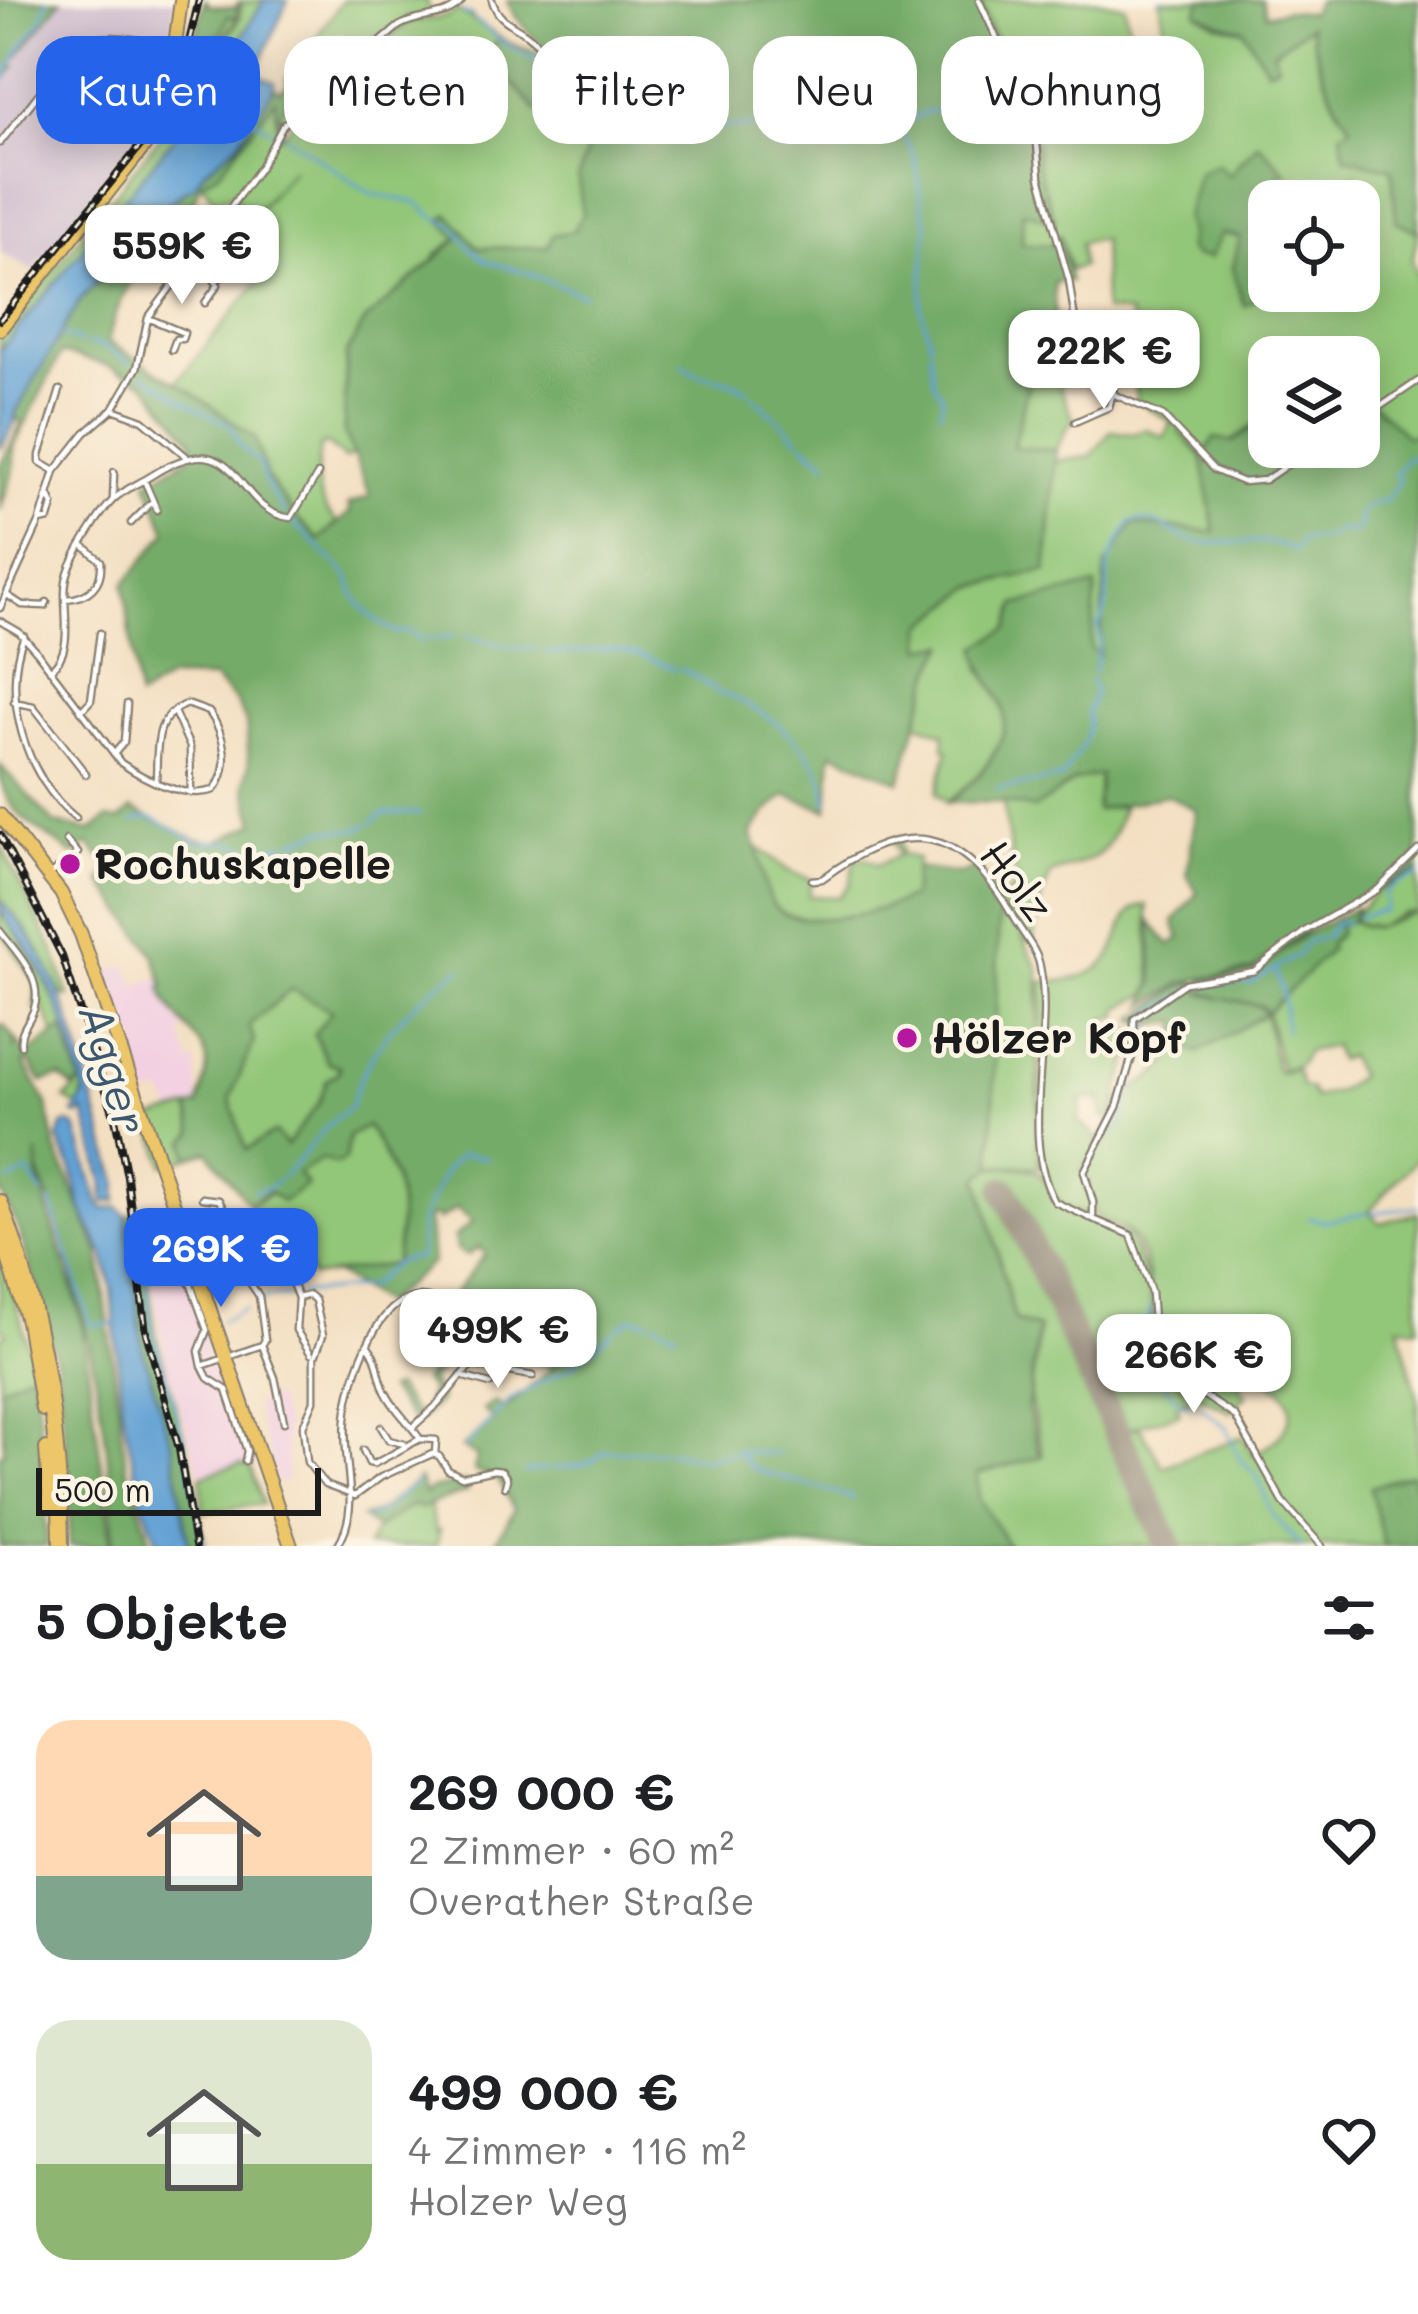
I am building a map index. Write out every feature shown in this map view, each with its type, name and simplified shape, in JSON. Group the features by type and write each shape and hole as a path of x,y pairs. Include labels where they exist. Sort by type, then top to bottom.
{"highway":[{"path":"0,1202 20,1253 50,1388 57,1546"},
{"path":"0,1228 28,1321 40,1385 57,1546"}],"main road":[{"path":"176,36 181,0"},
{"path":"0,329 148,144"},
{"path":"0,815 48,876 81,934 291,1546"}],"street":[{"path":"0,608 40,521 49,519 55,471 85,433 113,409 137,368 148,318 261,166 283,125 400,26 455,10 463,0"},
{"path":"492,0 500,17 532,40"},
{"path":"979,0 1037,144 1037,164 1069,280 1078,341 1085,354 1105,374 1114,392 1163,416 1206,462 1243,482 1264,480 1282,468"},
{"path":"0,143 36,96"},
{"path":"196,255 216,283"},
{"path":"206,303 222,275 237,268"},
{"path":"148,318 184,333 172,350"},
{"path":"1380,407 1418,381"},
{"path":"55,471 40,462 40,455 60,390"},
{"path":"1075,422 1108,407 1114,392"},
{"path":"113,409 143,420 186,456"},
{"path":"50,670 62,656 69,569 113,499 186,456 210,458 244,483 269,510 287,518 297,514 319,474"},
{"path":"113,499 114,472"},
{"path":"144,480 157,510"},
{"path":"130,523 153,501"},
{"path":"66,599 88,593 99,578 101,561 84,546"},
{"path":"8,595 30,607 47,602"},
{"path":"0,621 24,636 114,754 135,772 156,780 191,793 211,792 220,784 223,740 205,709 187,704 173,710 158,736 156,780"},
{"path":"81,711 91,700 100,633"},
{"path":"24,636 16,662 14,703 24,738 50,791 76,818"},
{"path":"14,703 33,706 86,774"},
{"path":"114,754 124,742 127,704"},
{"path":"173,710 190,747 191,793"},
{"path":"38,794 50,791"},
{"name":"Holz","path":"812,880 822,879 870,848 909,837 962,853 992,884 1041,969 1037,1147 1055,1202 1131,1235 1151,1292 1155,1348 1168,1372 1235,1416 1283,1502 1322,1546"},
{"path":"48,876 78,854 66,840"},
{"path":"1094,1219 1084,1172 1117,1107 1134,1050 1136,1015 1185,983 1254,970 1305,932 1377,890 1418,850"},
{"path":"0,931 35,983 34,1010 20,1036 21,1046"},
{"path":"202,1198 219,1200 227,1215 235,1261 259,1296 265,1340 202,1366"},
{"path":"285,1266 298,1298 296,1330 314,1355"},
{"path":"183,1274 207,1330 199,1351 202,1366 208,1378 227,1390 247,1450 245,1461"},
{"path":"298,1298 309,1295 315,1300 323,1335 314,1355 314,1401 303,1426 307,1462 325,1485 350,1496"},
{"path":"337,1546 347,1527 350,1496 346,1419 352,1386 368,1346 384,1316 404,1298 428,1297 441,1306 447,1319"},
{"path":"262,1345 284,1422"},
{"path":"368,1346 378,1362 386,1393 420,1439"},
{"path":"414,1426 479,1355"},
{"path":"470,1365 533,1376"},
{"path":"461,1376 490,1384"},
{"path":"382,1427 389,1440 406,1445"},
{"path":"363,1450 374,1464 420,1439 436,1440 435,1454 448,1470 462,1478 502,1472 505,1487"},
{"path":"350,1496 435,1454"}],"shaded area":[{"path":"62,0 175,0 171,36 36,36 36,144 132,144 33,271 0,252 0,86 15,66 12,63"},
{"path":"128,966 135,985 162,977 166,1005 185,1030 180,1034 190,1062 196,1062 199,1105 173,1113 162,1092 143,1098 99,972"},
{"path":"189,1268 204,1310 210,1332 207,1351 215,1373 230,1387 257,1464 250,1467 240,1464 201,1476 165,1359 151,1273"},
{"path":"276,1398 285,1425 288,1479 278,1484 254,1404"}],"green space":[{"path":"0,0 61,0 0,86"},
{"path":"205,0 210,6 235,8 239,1 236,18 228,16 221,34 188,36 196,34"},
{"path":"264,0 244,36 227,36 239,19 242,2"},
{"path":"343,0 427,0 430,14 406,19 386,36 317,36"},
{"path":"507,0 978,0 994,36 941,36 941,144 1036,144 1054,221 1023,211 1022,244 1052,245 1059,235 1070,282 1054,282 1055,317 1065,319 1067,343 1055,344 1055,367 1032,369 1013,447 1056,450 1047,571 974,586 924,625 923,648 946,644 933,669 900,782 832,752 828,810 786,795 751,834 770,899 786,914 801,918 842,917 900,902 912,896 915,868 960,874 975,867 999,896 992,1167 979,1177 1015,1321 1038,1328 1028,1408 1040,1457 977,1474 979,1498 1008,1546 493,1546 514,1510 498,1480 474,1471 477,1456 462,1448 493,1419 483,1410 494,1402 506,1408 592,1333 588,1319 546,1324 487,1348 471,1338 430,1380 441,1399 418,1423 413,1421 388,1390 395,1387 414,1412 424,1414 430,1391 423,1381 451,1343 446,1304 485,1254 479,1247 467,1256 457,1250 454,1237 473,1222 457,1208 439,1220 429,1217 433,1262 383,1304 334,1273 394,1264 397,1192 367,1126 349,1136 345,1160 336,1164 322,1159 298,1174 307,1185 282,1202 269,1192 248,1203 208,1151 189,1157 186,1141 194,1133 189,1108 199,1105 207,1069 201,1046 165,999 154,954 102,882 108,866 88,844 73,855 24,819 2,783 0,765 55,824 92,831 108,818 120,820 132,809 195,839 216,842 255,823 245,785 249,764 246,722 235,701 214,679 169,678 138,699 124,584 167,532 147,482 189,457 193,441 146,384 106,365 61,353 14,446 14,468 0,511 0,466 22,423 16,412 80,301 163,208 196,183 203,171 241,144 220,171 201,183 190,205 144,262 122,298 108,342 192,392 255,438 267,478 319,540 350,512 348,505 370,496 344,432 347,353 365,321 458,239 441,220 449,214 478,248 548,247 553,235 574,231 583,213 578,178 589,144 729,144 729,36 533,36","holes":["291,989 332,1011 314,1034 328,1063 340,1066 339,1072 327,1080 319,1103 286,1146 275,1132 246,1150 230,1099 254,1040 249,1025"]},
{"path":"980,0 1096,0 1125,6 1131,36 992,36"},
{"path":"1160,0 1202,0 1198,13 1218,25 1244,30 1267,69 1272,53 1309,25 1337,108 1392,169 1396,221 1418,232 1412,262 1418,279 1418,431 1407,437 1380,411 1380,336 1248,336 1248,429 1229,443 1214,438 1203,456 1178,430 1203,459 1215,533 1106,566 1099,657 1091,649 1009,628 980,667 1003,708 1002,735 988,762 947,802 937,793 948,750 945,734 917,723 933,669 946,646 923,649 924,625 973,587 1047,571 1055,461 1090,457 1111,431 1133,434 1146,429 1164,437 1172,422 1136,400 1130,314 1104,311 1102,239 1080,243 1082,266 1070,270 1060,235 1053,245 1022,244 1023,210 1055,220 1029,144 1204,144 1204,36 1163,36"},
{"path":"1202,0 1262,0 1266,15 1285,10 1310,13 1318,0 1418,0 1418,232 1396,221 1392,169 1345,157 1341,133 1351,126 1325,78 1309,26 1273,52 1278,64 1267,69 1243,29 1197,12"},
{"path":"457,10 498,36 392,36 408,23"},
{"path":"228,16 236,18 225,36 204,36"},
{"path":"508,42 532,51 532,106 508,79"},
{"path":"508,78 532,106 532,144 589,144 578,178 583,213 574,231 553,235 548,247 478,248 448,214 458,238 436,255 346,352 344,432 353,454 345,459 327,444 320,446 320,497 337,522 319,540 267,478 255,438 175,384 263,276 258,262 233,239 293,169 233,237 221,227 238,198 232,193 216,202 202,183 220,171 241,144 260,144 260,119 276,98 281,136 284,133 284,144 508,144"},
{"path":"274,88 284,88 284,107 277,121 275,100 260,119 260,109"},
{"path":"1258,143 1287,173 1276,180 1248,180 1248,304 1244,306 1233,268 1240,237 1222,234 1210,258 1194,256 1188,248 1190,232 1185,219 1199,171 1218,164 1229,175"},
{"path":"154,144 169,144 0,350 0,338"},
{"path":"1055,367 1075,422 1056,450 1013,447 1032,369"},
{"path":"1380,411 1407,436 1418,433 1418,871 1383,884 1308,928 1252,970 1184,982 1145,1005 1154,982 1150,921 1170,945 1180,938 1174,922 1197,893 1187,875 1196,810 1167,795 1096,810 1100,775 1076,780 1034,809 1003,802 948,803 989,762 1003,735 1003,708 978,647 1009,628 1016,605 1096,585 1091,648 1099,655 1106,566 1133,524 1215,532 1202,458 1214,438 1233,442 1248,431 1248,468 1380,468"},
{"path":"1101,775 1096,810 1123,806 1100,853 1051,874 1033,941 1023,939 1039,970 1037,1150 1042,982 1071,979 1098,969 1111,955 1131,912 1147,905 1152,983 1147,994 1119,1009 1119,1016 1106,1019 1106,1032 1121,1026 1132,1030 1132,1050 1110,1119 1104,1118 1100,1098 1079,1100 1078,1121 1100,1140 1096,1150 1121,1098 1160,1072 1179,1047 1199,1052 1265,1014 1276,1070 1281,1073 1296,1069 1302,1087 1310,1089 1314,1098 1339,1091 1359,1076 1348,1056 1338,1060 1333,1046 1307,1051 1299,1065 1281,1070 1267,1013 1329,950 1340,932 1338,925 1352,921 1361,925 1369,927 1377,927 1357,923 1353,917 1377,891 1418,871 1418,1157 1369,1211 1380,1223 1418,1213 1418,1328 1399,1325 1418,1400 1418,1497 1411,1474 1371,1487 1384,1546 1008,1546 979,1499 977,1474 1043,1456 1030,1399 1039,1328 1015,1320 978,1177 992,1167 1039,1173 1057,1206 1128,1235 1150,1295 1139,1247 1126,1230 1096,1217 1092,1199 1088,1216 1058,1200 1038,1152 1040,1167 992,1165 999,896 1024,937 1004,899 1019,879 1003,802 1034,808 1077,780","holes":["1094,1153 1086,1174 1091,1198 1082,1171","1155,1333 1160,1355 1175,1378 1231,1412 1246,1395 1239,1386 1253,1371 1277,1386 1291,1411 1284,1429 1253,1454 1243,1436 1163,1467 1140,1427 1127,1429 1180,1413 1177,1406 1196,1395 1179,1383 1161,1363"]},
{"path":"900,838 902,854 917,859 912,897 864,913 822,919 787,915 776,908 755,845 789,871 812,880 809,896 839,897 850,884 855,859 878,865 899,855 893,840"},
{"path":"0,844 54,951 69,996 63,996 28,931 0,899"},
{"path":"1356,908 1352,921 1338,925 1340,932 1329,944 1330,950 1267,1013 1261,1005 1224,998 1259,1006 1265,1014 1199,1052 1179,1047 1178,1021 1147,1026 1135,1019 1180,987 1196,982 1201,993 1222,999 1204,991 1203,981 1257,971 1304,935"},
{"path":"0,912 43,977 71,1036 83,1089 79,1107 65,1099 81,1083 62,1029 55,1035 43,1007 35,1009 36,983 0,929"},
{"path":"291,989 332,1011 339,1072 327,1080 319,1103 286,1147 245,1151 230,1099 254,1041 249,1025"},
{"path":"4,1025 15,1039 13,1051 16,1040 27,1055 63,1029 81,1083 73,1088 60,1077 42,1082 28,1060 24,1063 47,1104 55,1147 99,1252 126,1465 152,1546 113,1546 107,1452 91,1355 67,1259 38,1170 81,1317 109,1519 110,1546 69,1546 70,1486 56,1360 19,1230 0,1190 0,1027"},
{"path":"189,1108 194,1133 186,1141 189,1157 164,1165 151,1119"},
{"path":"367,1126 397,1192 394,1264 312,1277 289,1232 278,1234 282,1254 263,1267 249,1207 271,1193 283,1201 307,1185 297,1174 330,1159 349,1136"},
{"path":"126,1215 140,1215 155,1332 191,1463 205,1546 189,1546 172,1445 143,1352"},
{"path":"0,1241 34,1370 0,1387 0,1337 6,1334 0,1323"},
{"path":"588,1321 592,1333 553,1367 490,1350 545,1326"},
{"path":"34,1370 47,1546 0,1546 0,1454 4,1452 0,1387"},
{"path":"240,1464 250,1467 263,1504 204,1512 201,1476"},
{"path":"1412,1474 1418,1497 1418,1546 1384,1546 1370,1487"},
{"path":"419,1479 425,1494 465,1482 468,1491 421,1508 412,1505 376,1529 362,1518 379,1511"},
{"path":"429,1504 436,1531 440,1530 436,1546 367,1546 376,1529 412,1505"}],"water":[{"path":"264,0 288,0 260,63 260,36 242,36"},
{"path":"260,75 275,82 260,110"},
{"path":"169,144 237,144 203,172 194,187 163,208 80,300 16,412 0,450 0,350"},
{"name":"Agger","path":"0,900 25,930 62,997 118,1181 117,1201 104,1202 104,1183 84,1111 78,1116 74,1113 85,1095 62,1018 38,964 6,919"},
{"path":"68,1123 76,1127 99,1203 105,1209 118,1207 126,1215 143,1352 172,1445 189,1546 159,1546 141,1499 122,1409 112,1290 104,1255 82,1210 58,1139"}],"waterway":[{"path":"0,88 48,0"},
{"path":"463,13 473,16"},
{"path":"476,21 532,58"},
{"path":"917,116 941,111"},
{"path":"260,123 275,132"},
{"path":"729,126 753,126"},
{"path":"298,144 371,194 418,203 455,227 486,261 521,271"},
{"path":"908,144 927,223 921,308 930,344"},
{"path":"525,272 584,295"},
{"path":"63,335 82,343"},
{"path":"89,343 129,363"},
{"path":"930,350 933,381 943,396 940,412"},
{"path":"682,363 698,374 747,391"},
{"path":"143,374 230,425 241,447 260,464 285,514"},
{"path":"752,395 799,439"},
{"path":"803,443 827,463"},
{"path":"1094,672 1109,563 1130,522 1152,522 1196,541 1265,542 1295,551 1301,540 1329,538 1339,529 1353,533 1361,526 1358,517 1363,510 1386,501 1400,480 1395,474 1406,458 1417,455 1418,445"},
{"path":"292,521 349,577 360,604 379,622 422,640 453,636"},
{"path":"466,636 536,649"},
{"path":"545,652 614,649 674,669"},
{"path":"680,669 783,729 818,770 827,804"},
{"path":"997,789 1062,778 1088,731 1087,714 1095,692 1090,680"},
{"path":"372,822 384,813 420,813"},
{"path":"133,821 151,817 198,842 227,841 252,850 285,844"},
{"path":"291,842 324,830 358,830 368,824"},
{"path":"1357,917 1385,910 1385,893 1418,875"},
{"path":"1208,986 1249,984 1298,955 1307,941 1325,938 1336,923 1347,922"},
{"path":"283,1176 332,1121 351,1107 368,1064 393,1027 462,968"},
{"path":"1275,970 1283,993 1285,1031"},
{"path":"1150,1036 1151,1013 1196,988"},
{"path":"1140,1065 1151,1048"},
{"path":"1104,1144 1120,1128 1139,1070"},
{"path":"298,1294 368,1287 398,1261 420,1257 421,1224 446,1169 462,1154 488,1158"},
{"path":"10,1181 28,1172 43,1194"},
{"path":"254,1192 279,1179"},
{"path":"50,1202 91,1325 113,1324"},
{"path":"137,1202 153,1331 185,1442 204,1546"},
{"path":"181,1204 187,1222"},
{"path":"1372,1213 1418,1207"},
{"path":"1309,1218 1324,1221 1367,1213"},
{"path":"263,1302 266,1297 291,1296"},
{"path":"1149,1307 1149,1350 1155,1371 1184,1405 1196,1403"},
{"path":"221,1321 245,1309"},
{"path":"617,1329 631,1318 648,1321"},
{"path":"654,1322 677,1333"},
{"path":"465,1447 511,1399 570,1367 612,1333"},
{"path":"1200,1406 1226,1427 1240,1459 1257,1475 1272,1514 1301,1546"},
{"path":"554,1468 587,1463 604,1451 661,1451"},
{"path":"667,1451 705,1459 738,1451 750,1467 774,1476"},
{"path":"739,1451 779,1454"},
{"path":"525,1472 548,1469"},
{"path":"779,1477 854,1498"},
{"path":"365,1519 417,1482"}],"runway":[{"path":"1005,1190 1169,1546"}],"railway":[{"path":"0,320 157,125 182,71 199,0"},
{"path":"0,835 62,956 115,1118 146,1333 179,1449 195,1546"}],"place":[{"name":"Rochuskapelle","path":"70,864"},
{"name":"Hölzer Kopf","path":"907,1038"}]}
